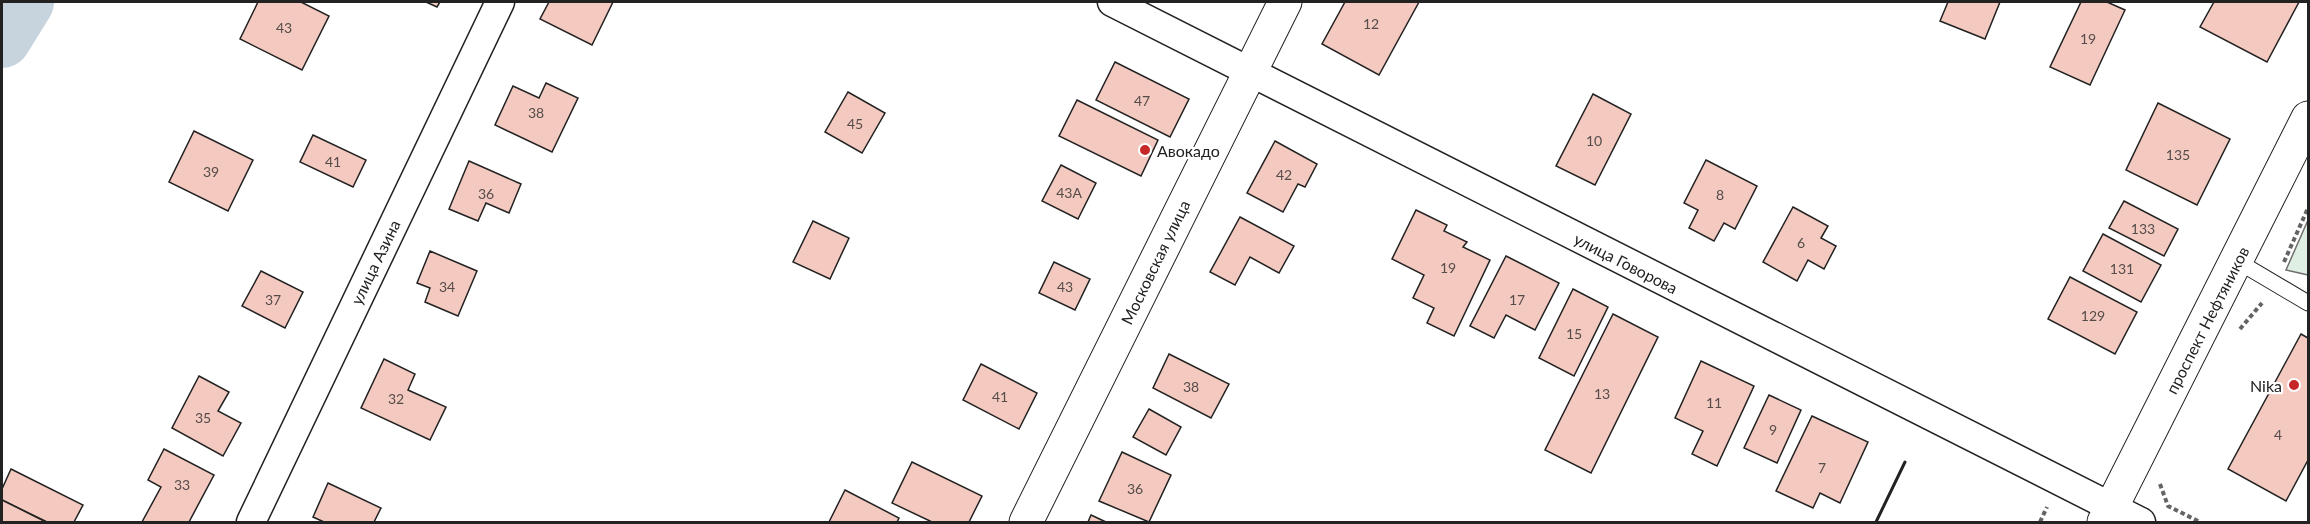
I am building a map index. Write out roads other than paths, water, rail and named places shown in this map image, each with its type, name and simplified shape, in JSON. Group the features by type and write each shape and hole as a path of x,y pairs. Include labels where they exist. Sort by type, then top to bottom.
{"main road":[{"name":"Московская улица","path":"1026,522 1285,2"},
{"name":"проспект Нефтяников","path":"2108,515 2308,117"}],"street":[{"name":"улица Азина","path":"251,522 500,2"},
{"name":"улица Говорова","path":"1112,2 2108,515 2141,522"}],"lane":[{"path":"2237,261 2308,303"}],"waterway":[{"path":"2,39 25,2"}],"place":[{"name":"Авокадо","path":"1145,150"},
{"name":"Nika","path":"2294,385"}]}
